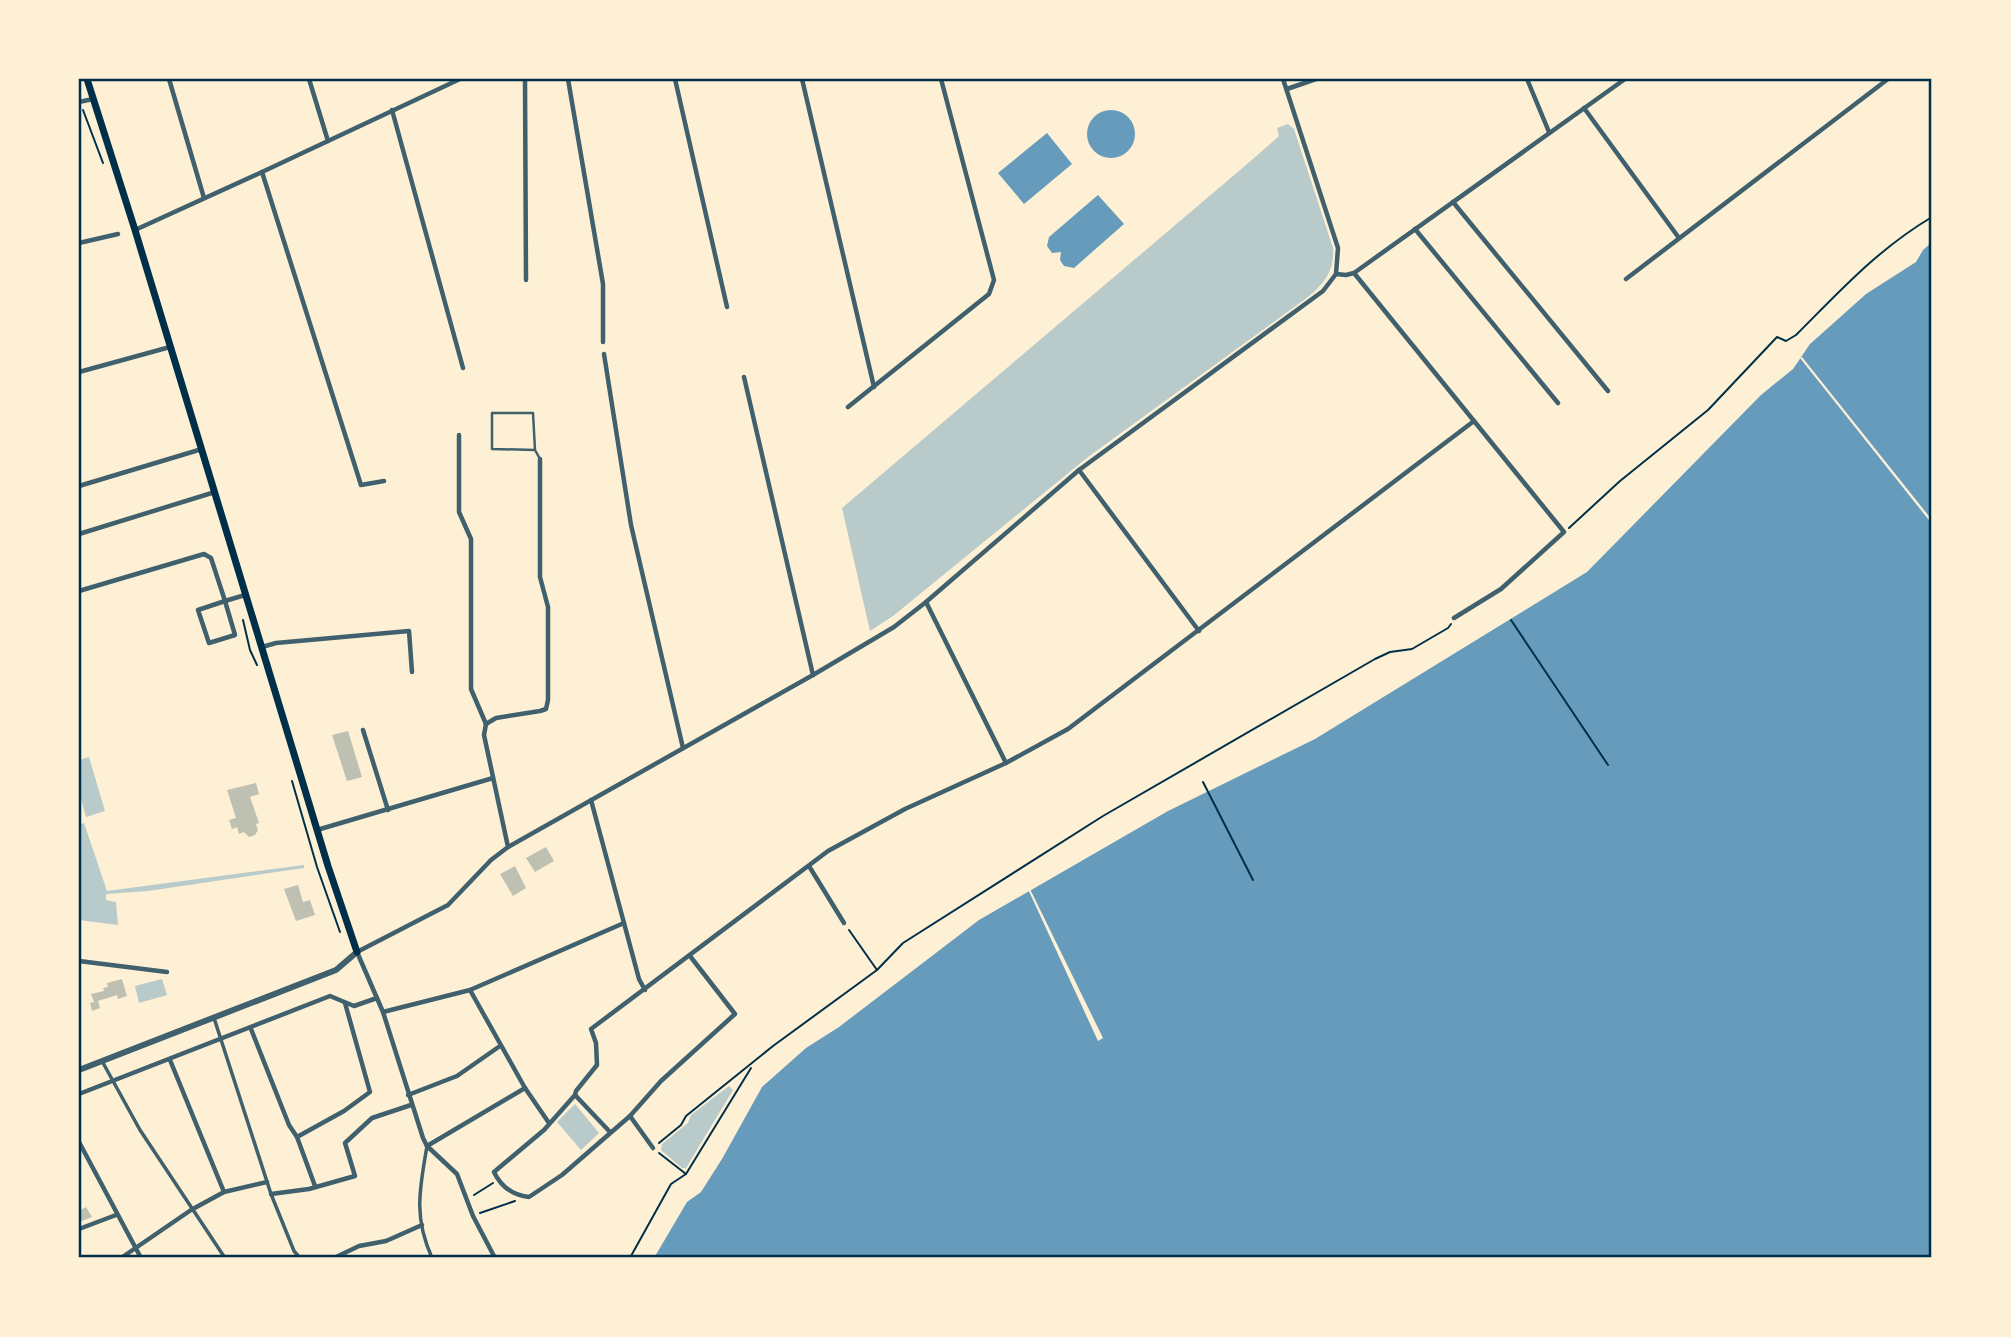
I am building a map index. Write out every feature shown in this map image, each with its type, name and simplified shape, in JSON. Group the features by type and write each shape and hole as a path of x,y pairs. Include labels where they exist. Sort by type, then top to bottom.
{"main road":[{"path":"87,79 317,830 357,952"}],"street":[{"path":"169,79 204,198"},
{"path":"309,79 328,141"},
{"path":"135,230 460,79"},
{"path":"525,79 526,280"},
{"path":"568,79 603,284 603,342"},
{"path":"675,79 727,307"},
{"path":"802,79 874,387"},
{"path":"848,407 989,294 993,288 994,280 941,79"},
{"path":"79,1070 335,970 357,952 448,905 491,859 508,847 894,627 1079,470 1317,296 1336,274 1336,241 1283,79"},
{"path":"1287,89 1316,79"},
{"path":"1527,79 1549,132"},
{"path":"1336,274 1353,273 1625,79"},
{"path":"1626,279 1888,79"},
{"path":"79,102 93,99"},
{"path":"1584,108 1679,237"},
{"path":"392,110 463,368"},
{"path":"262,172 361,485 383,481"},
{"path":"1453,202 1608,391"},
{"path":"1415,229 1558,403"},
{"path":"79,243 118,234"},
{"path":"1353,273 1564,532 1501,589 1454,618"},
{"path":"79,372 170,347"},
{"path":"604,354 631,525 683,748"},
{"path":"744,377 813,675"},
{"path":"690,956 735,1014 661,1081 630,1116 562,1175 529,1197 512,1192 498,1180 494,1172 544,1130 597,1065 596,1043 591,1029 809,866 853,836 1006,763 1068,729 1474,421"},
{"path":"459,435 459,512 471,539 471,690 486,724 484,735 508,847"},
{"path":"79,486 202,449"},
{"path":"486,724 496,718 546,709 548,700 548,607 540,578 540,459"},
{"path":"1079,470 1199,631"},
{"path":"79,534 215,492"},
{"path":"79,591 204,554 211,558 225,601 235,635 209,643 198,610 225,601 245,595"},
{"path":"926,602 1006,763"},
{"path":"262,647 276,643 409,631 412,672"},
{"path":"363,730 388,810"},
{"path":"317,830 493,778"},
{"path":"591,800 639,979 645,990"},
{"path":"809,866 844,923"},
{"path":"383,1012 470,990 624,923"},
{"path":"357,952 383,1012 411,1105 427,1146 457,1174 473,1216 495,1258"},
{"path":"79,961 167,972"},
{"path":"470,990 525,1088 550,1123"},
{"path":"79,1094 330,996 354,1006 377,998"},
{"path":"297,1137 344,1111 370,1092 345,1003"},
{"path":"214,1018 271,1194 294,1251 300,1258"},
{"path":"251,1029 315,1186"},
{"path":"408,1095 457,1076 500,1046"},
{"path":"170,1060 224,1192"},
{"path":"102,1061 112,1082 191,1210 225,1258"},
{"path":"427,1146 525,1088"},
{"path":"575,1095 610,1132"},
{"path":"271,1194 355,1176 345,1143 372,1118 411,1105"},
{"path":"630,1116 653,1148"},
{"path":"79,1142 141,1258"},
{"path":"427,1146 418,1201 432,1258"},
{"path":"121,1258 191,1210 224,1192 267,1182"},
{"path":"79,1229 116,1215"},
{"path":"334,1258 359,1246 386,1241 422,1225"}],"lane":[{"path":"534,450 492,449 492,413 533,414 534,450 540,459"}],"path":[{"path":"1564,532 1620,481 1708,410 1777,337 1786,341 1796,335 1874,257 1932,217"},
{"path":"686,1174 653,1148 681,1125 685,1115 877,970 903,943 1103,816 1375,659 1390,652 1412,649 1448,628 1454,618"},
{"path":"1511,620 1608,765"},
{"path":"1203,782 1254,880"},
{"path":"844,923 877,970"},
{"path":"628,1258 671,1184 686,1174 753,1064"},
{"path":"466,1197 479,1193 498,1180"},
{"path":"473,1216 522,1196"}],"shaded area":[{"path":"1288,124 1294,129 1333,248 1330,270 1319,287 1088,457 893,616 870,631 842,508 1253,159 1279,136 1277,128"},
{"path":"89,757 105,811 86,817 79,792 79,760"},
{"path":"84,823 107,891 304,865 304,868 148,891 106,894 106,900 116,902 118,925 79,920 79,825"},
{"path":"162,979 167,995 139,1003 135,986"},
{"path":"729,1086 733,1090 686,1168 682,1168 661,1150 662,1144 688,1123 691,1115"},
{"path":"575,1104 599,1133 581,1150 557,1122"}],"water":[{"path":"1111,110 1128,117 1135,134 1128,151 1111,158 1094,151 1087,134 1094,117"},
{"path":"1047,133 1072,164 1024,204 998,173"},
{"path":"1098,195 1124,224 1074,268 1064,266 1060,260 1061,252 1052,253 1047,246 1049,237"},
{"path":"1932,242 1932,1258 654,1258 687,1202 701,1192 722,1159 762,1087 806,1048 839,1027 979,920 1168,811 1315,739 1587,572 1761,395 1793,369 1810,344 1866,294 1916,262"}],"pier":[{"path":"1802,357 1932,520 1932,524 1800,358"},
{"path":"1027,887 1103,1038 1098,1041"}],"building":[{"path":"348,731 362,777 347,781 332,735"},
{"path":"256,783 259,794 250,797 259,823 256,824 258,830 255,835 249,837 244,832 239,834 237,827 232,829 229,820 236,818 227,790"},
{"path":"546,847 554,861 535,872 526,858"},
{"path":"515,866 526,888 513,896 500,874"},
{"path":"298,885 303,902 310,900 315,915 296,921 284,889"},
{"path":"122,979 127,996 118,999 117,995 98,1001 100,1008 92,1011 90,1003 94,1002 91,994 104,991 103,988 108,987 107,983"},
{"path":"86,1207 92,1217 79,1222 79,1211"}]}
